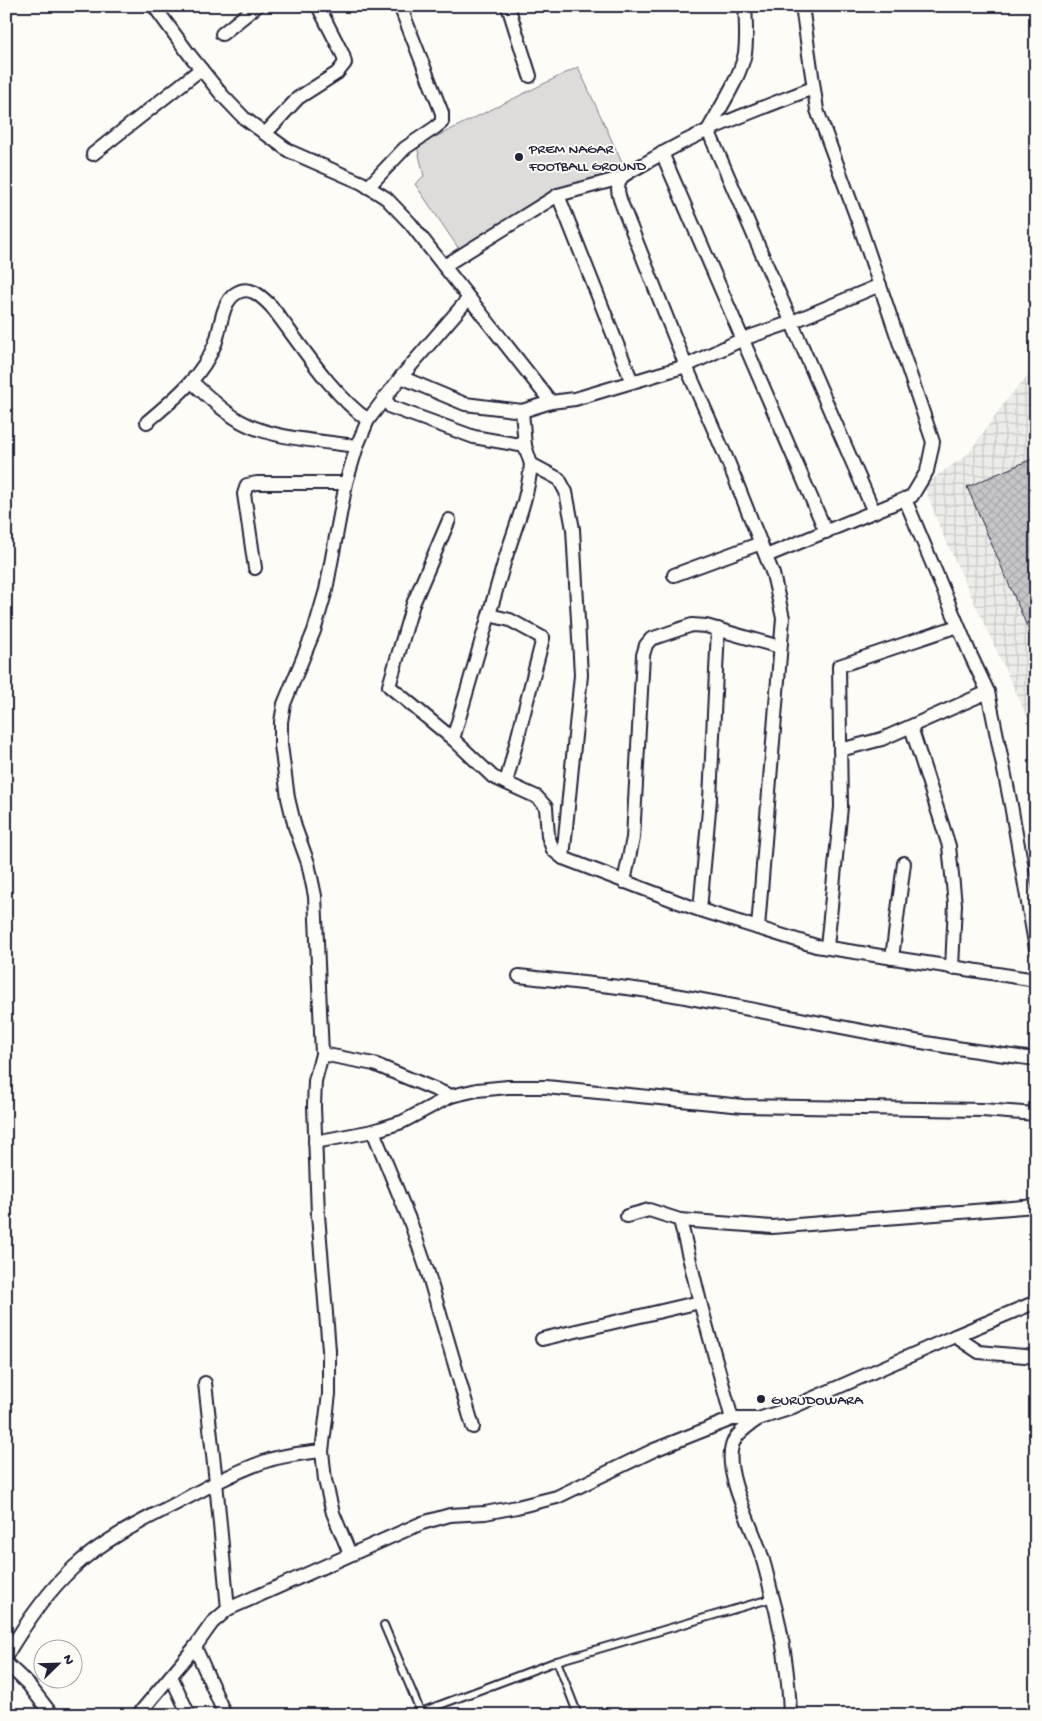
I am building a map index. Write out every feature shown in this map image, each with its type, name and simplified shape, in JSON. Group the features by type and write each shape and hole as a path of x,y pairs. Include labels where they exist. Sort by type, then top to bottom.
{"street":[{"path":"154,6 201,69 239,112 289,152 368,187 386,198 444,266 551,402"},
{"path":"222,34 257,6"},
{"path":"266,134 298,98 337,73 345,63 343,55 318,6"},
{"path":"368,187 405,148 442,122 442,113 421,64 400,6"},
{"path":"508,6 530,76"},
{"path":"708,130 735,79 744,54 745,6"},
{"path":"766,556 912,496 927,471 933,442 856,215 817,110 802,6"},
{"path":"93,154 201,69"},
{"path":"444,266 558,195 622,178 708,130 813,88"},
{"path":"708,130 874,512"},
{"path":"662,154 826,532"},
{"path":"622,178 618,187 618,195 686,366 730,464 761,543 773,574 783,618 758,928"},
{"path":"558,195 632,382"},
{"path":"401,377 465,404 522,411 551,402 575,399 686,366 743,340 880,286"},
{"path":"147,422 192,382 208,361 227,305 235,294 248,290 259,293 271,306 337,393 354,410 368,420"},
{"path":"350,1554 333,1513 325,1480 322,1450 329,1394 329,1350 318,1215 314,1106 315,1080 322,1054 315,896 308,863 288,798 281,745 281,722 284,704 314,631 326,590 346,483 357,446 368,420 401,377 469,298"},
{"path":"192,382 220,407 241,421 263,431 357,446"},
{"path":"384,398 391,408 474,437 525,446"},
{"path":"453,739 505,560 530,482 531,464 525,446 522,411"},
{"path":"531,464 559,479 566,492 573,529 581,675 563,858"},
{"path":"255,568 244,494 247,485 257,482 346,483"},
{"path":"905,499 988,692 1011,805 1036,949"},
{"path":"449,520 413,604 389,686 453,739 493,777 537,797 546,807 548,836 553,850 563,858 700,910 816,946 1036,980"},
{"path":"674,575 761,543"},
{"path":"490,615 510,620 543,638 506,783"},
{"path":"624,882 634,838 643,655 646,645 651,639 692,625 706,626 780,647"},
{"path":"827,947 841,807 839,666 958,626"},
{"path":"700,910 710,799 718,629"},
{"path":"840,750 882,739 988,692"},
{"path":"911,727 949,846 955,904 952,968"},
{"path":"892,958 904,862"},
{"path":"519,976 671,994 878,1034 997,1055 1036,1059"},
{"path":"322,1054 374,1064 450,1096"},
{"path":"316,1142 373,1131 402,1122 450,1096 477,1090 508,1087 546,1087 743,1106 982,1110 1036,1114"},
{"path":"373,1131 411,1224 425,1265 473,1427"},
{"path":"626,1216 649,1210 680,1220 772,1228 1036,1206"},
{"path":"680,1220 732,1419"},
{"path":"542,1339 700,1302"},
{"path":"790,1715 789,1690 773,1598 760,1552 736,1488 731,1466 732,1445 742,1430 758,1419 786,1410 1036,1302"},
{"path":"956,1336 979,1352 1036,1357"},
{"path":"204,1383 228,1609"},
{"path":"138,1715 195,1647 212,1623 228,1609 422,1523 450,1516 518,1508 557,1497 654,1450 732,1419 758,1419"},
{"path":"6,1656 51,1591 74,1568 120,1534 216,1482 265,1461 291,1454 322,1450"},
{"path":"195,1647 225,1715"},
{"path":"6,1663 28,1684 52,1715"},
{"path":"171,1676 189,1715"}],"lane":[{"path":"384,1624 421,1714 557,1661 773,1598"},
{"path":"557,1661 578,1715"}],"shaded area":[{"name":"PREM NAGAR FOOTBALL GROUND","path":"578,67 625,169 461,252 415,184 424,176 417,146"},
{"path":"1036,366 1036,736 940,528 924,485 968,454 1004,403"}],"building":[{"path":"1032,459 1036,467 1036,647 967,487"}],"place":[{"name":"PREM NAGAR FOOTBALL GROUND","path":"519,157"},
{"name":"GURUDOWARA","path":"761,1399"}]}
